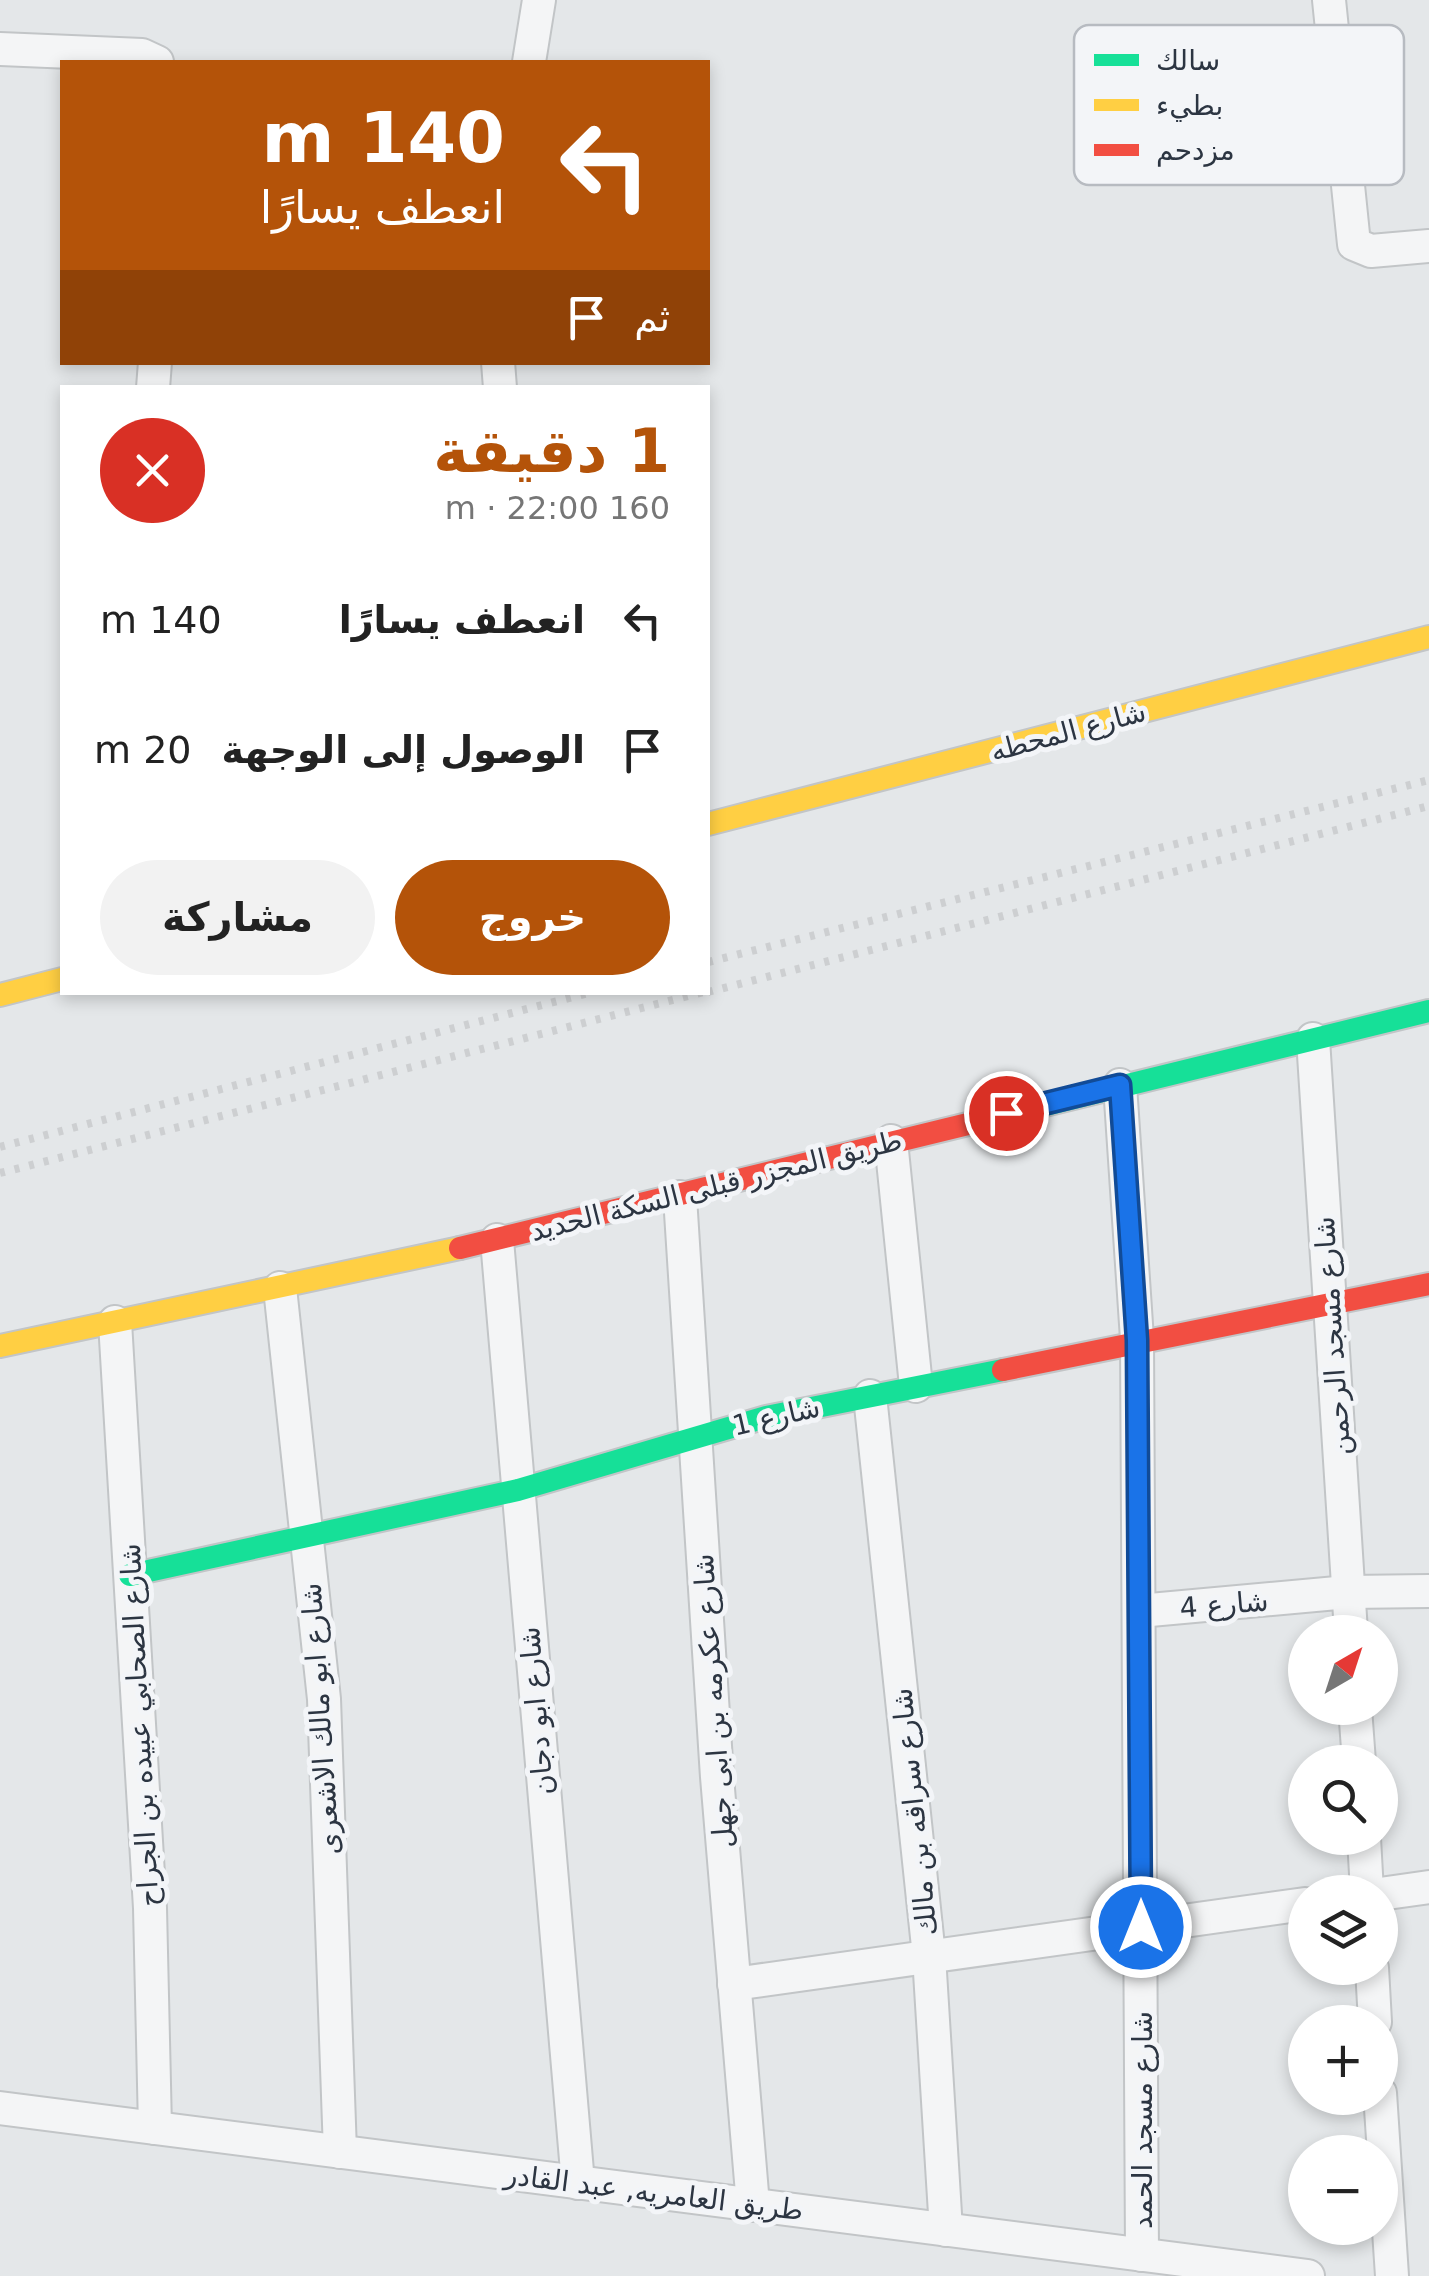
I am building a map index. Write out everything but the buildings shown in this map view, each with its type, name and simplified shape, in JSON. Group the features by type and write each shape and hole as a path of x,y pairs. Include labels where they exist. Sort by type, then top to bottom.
{"street":[{"path":"529,60 539,0"},
{"path":"1329,0 1332,25"},
{"path":"0,49 142,54 153,60"},
{"path":"1348,185 1354,244 1371,251 1429,246"},
{"name":"شارع المحطه","path":"710,823 1429,637"},
{"path":"0,995 60,980"},
{"name":"طريق المجزر قبلى السكة الحديد","path":"0,1346 497,1240 1429,1011"},
{"name":"شارع مسجد الرحمن","path":"1313,1039 1349,1615"},
{"name":"شارع مسجد الحمد","path":"1120,1085 1137,1340 1142,2255"},
{"path":"891,1141 916,1386"},
{"name":"شارع عكرمه بن ابى جهل","path":"680,1197 694,1438 753,2205"},
{"name":"شارع ابو دجان","path":"497,1240 578,2182"},
{"name":"شارع 1","path":"130,1575 306,1540 518,1490 729,1426 1137,1340 1429,1284"},
{"name":"شارع ابو مالك الاشعرى","path":"280,1288 324,1700 340,2152"},
{"name":"شارع الصحابي عبيده بن الجراح","path":"115,1322 150,1908 155,2128"},
{"name":"شارع سراقه بن مالك","path":"870,1396 929,1956 946,2230"},
{"name":"شارع 4","path":"1140,1612 1348,1592 1429,1591"},
{"path":"1398,1891 1429,1887"},
{"path":"734,1984 1288,1906"},
{"name":"طريق العامريه, عبد القادر","path":"0,2108 1308,2276"},
{"path":"1381,2115 1392,2276"}],"railway":[{"path":"710,961 1429,780"},
{"path":"710,991 1429,806"},
{"path":"0,1147 581,995"},
{"path":"0,1173 692,995"}],"traffic: fast":[{"path":"972,1123 1429,1011"},
{"path":"130,1575 518,1490 766,1417 1003,1370"}],"traffic: slow":[{"path":"710,823 1429,637"},
{"path":"0,995 60,980"},
{"path":"0,1346 460,1248"}],"traffic: jam":[{"path":"460,1248 972,1123"},
{"path":"1003,1370 1429,1284"}],"route":[{"path":"1006,1113 1120,1085 1137,1340 1141,1927"}]}
